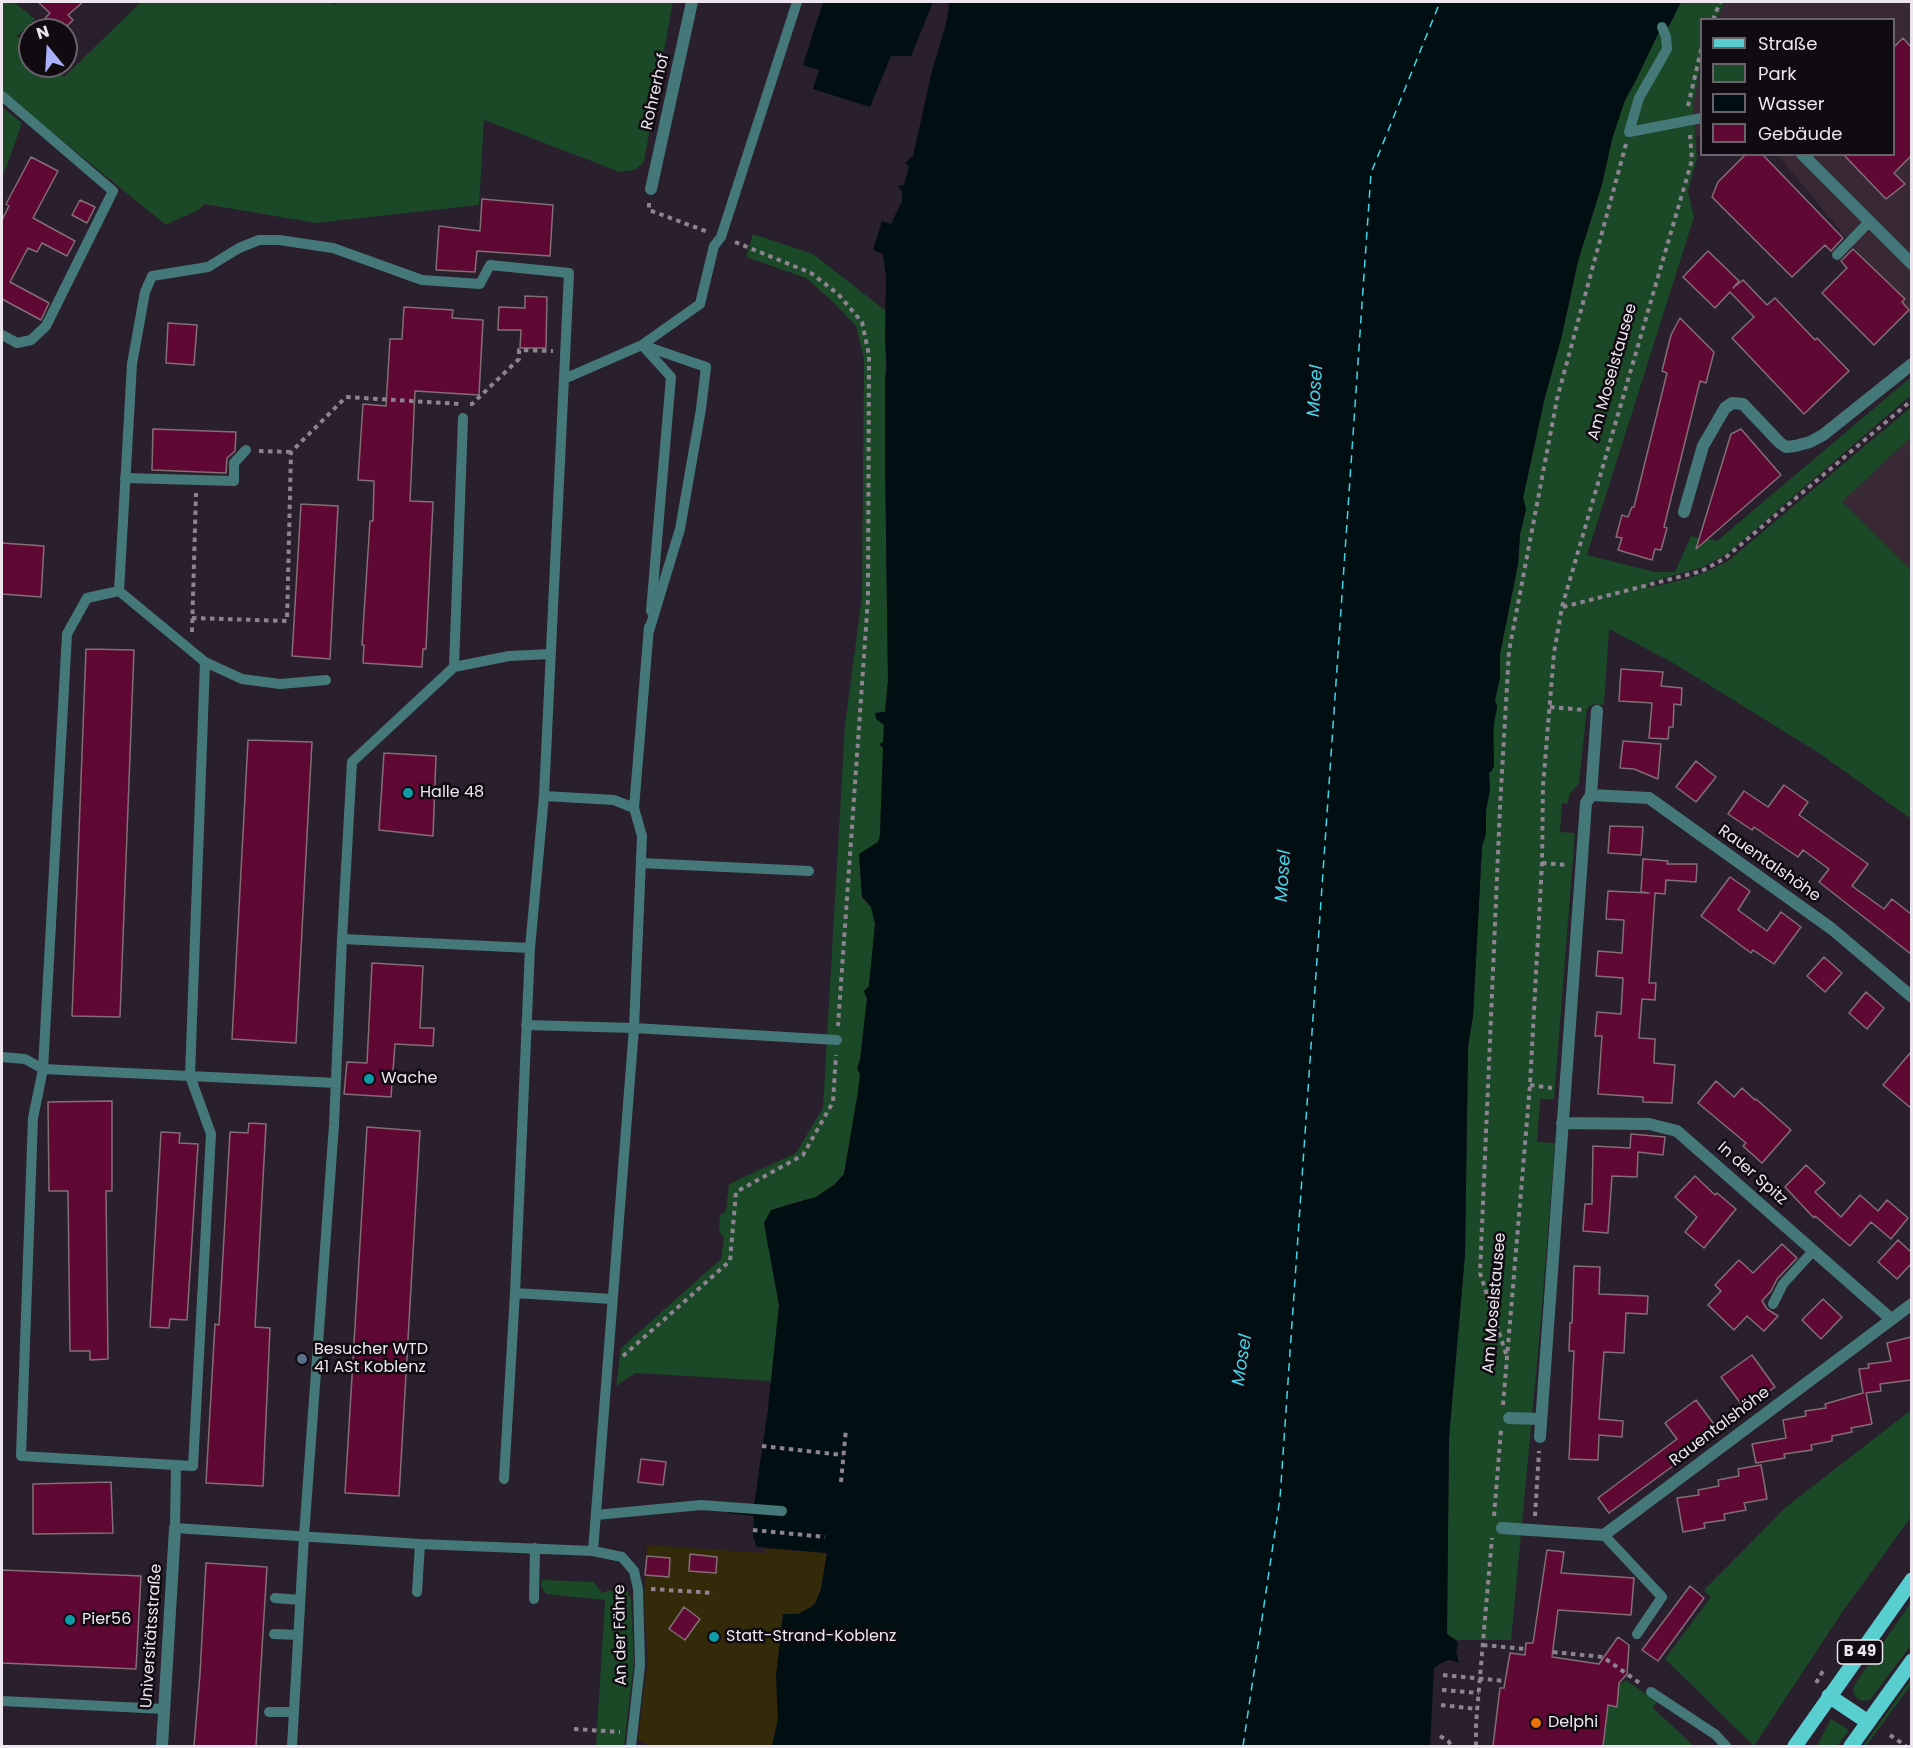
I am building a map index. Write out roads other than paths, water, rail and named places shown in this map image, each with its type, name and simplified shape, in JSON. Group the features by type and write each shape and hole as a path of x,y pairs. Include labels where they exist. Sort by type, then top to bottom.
{"main road":[{"name":"B 49","path":"1795,1746 1911,1580"},
{"name":"B 49","path":"1851,1746 1911,1661"},
{"path":"1829,1696 1868,1722"},
{"path":"1804,1746 1809,1725"}],"street":[{"name":"Rohrerhof","path":"651,189 692,2"},
{"path":"1804,156 1911,264"},
{"path":"1684,512 1703,446 1719,415 1732,403 1743,404 1786,447 1810,442 1823,435 1911,364"},
{"path":"1540,1437 1586,803 1591,795 1597,711"},
{"name":"Rauentalshöhe","path":"1591,795 1649,798 1832,929 1911,997"},
{"name":"In der Spitz","path":"1562,1123 1649,1124 1677,1131 1891,1319"},
{"name":"Rauentalshöhe","path":"1604,1535 1911,1304"},
{"path":"1506,1412 1541,1419"},
{"name":"Universitätsstraße","path":"162,1746 175,1528"},
{"path":"1497,1528 1604,1535"}],"lane":[{"path":"564,379 642,345 700,304 714,246 721,237 797,2"},
{"path":"1662,27 1667,49 1639,98 1629,132 1700,118"},
{"path":"2,96 113,190 46,326 31,340 17,343 2,335"},
{"path":"1838,255 1869,222"},
{"path":"119,591 132,364 145,292 152,276 208,267 239,248 259,240 279,240 333,248 422,280 480,284 490,266 569,273 544,796 530,948 515,1293 504,1479"},
{"path":"642,345 706,367 680,529 649,631"},
{"path":"176,1465 175,1528 420,1544 593,1551 634,1028 642,836 634,808 671,377 642,345"},
{"path":"454,667 463,418"},
{"path":"125,478 234,481 234,463 246,450"},
{"path":"119,591 205,662 242,679 280,684 326,680"},
{"path":"119,591 87,598 67,634 44,1069 33,1118 21,1456 193,1466 212,1134 190,1076 205,662"},
{"path":"292,1746 304,1536 336,1083 352,762 454,667 509,656 550,654"},
{"path":"544,796 614,800 634,808"},
{"path":"641,863 809,871"},
{"path":"342,939 530,948"},
{"path":"526,1025 634,1028 837,1040"},
{"path":"2,1057 25,1059 44,1069 336,1083"},
{"path":"1773,1304 1783,1284 1813,1251"},
{"path":"515,1293 612,1299"},
{"path":"596,1515 701,1505 782,1511"},
{"path":"1604,1535 1662,1597 1637,1634"},
{"path":"417,1592 420,1544"},
{"path":"534,1599 535,1548"},
{"name":"An der Fähre","path":"593,1551 622,1557 634,1571 638,1589 640,1665 632,1739"},
{"path":"275,1598 300,1600"},
{"path":"274,1634 298,1635"},
{"path":"1651,1692 1716,1735 1726,1746"},
{"path":"2,1701 164,1709"},
{"path":"269,1712 294,1712"},
{"path":"632,1739 642,1746"}],"water":[{"path":"823,2 933,2 911,56 891,56 870,107 813,89 819,70 803,65"},
{"name":"Mosel","path":"940,2 1681,2 1669,26 1660,30 1625,100 1578,261 1523,498 1526,509 1520,534 1518,564 1500,654 1500,677 1495,700 1497,706 1493,731 1494,766 1489,772 1490,790 1486,810 1486,834 1482,846 1473,1016 1468,1047 1465,1255 1449,1437 1447,1634 1458,1644 1456,1651 1459,1663 1450,1660 1434,1668 1430,1746 772,1746 778,1719 776,1676 783,1614 798,1614 816,1602 821,1589 827,1553 757,1547 753,1537 754,1516 728,1513 729,1503 754,1505 768,1409 779,1305 764,1223 771,1210 816,1197 834,1185 844,1174 858,1092 860,1074 857,1068 860,1060 867,999 864,991 869,986 875,924 871,907 862,896 859,854 878,842 880,835 883,748 879,744 883,742 884,725 876,719 875,713 885,712 888,681 885,458 886,278 883,254 873,250 882,221 891,224 902,201 902,192 898,185 904,185 909,167 905,163 913,156 932,71 947,20 949,4"}],"place":[{"name":"Halle 48","path":"408,793"},
{"name":"Wache","path":"369,1079"},
{"name":"Besucher WTD 41 ASt Koblenz","path":"302,1359"},
{"name":"Pier56","path":"70,1620"},
{"name":"Statt-Strand-Koblenz","path":"714,1637"},
{"name":"Delphi","path":"1536,1723"}]}
